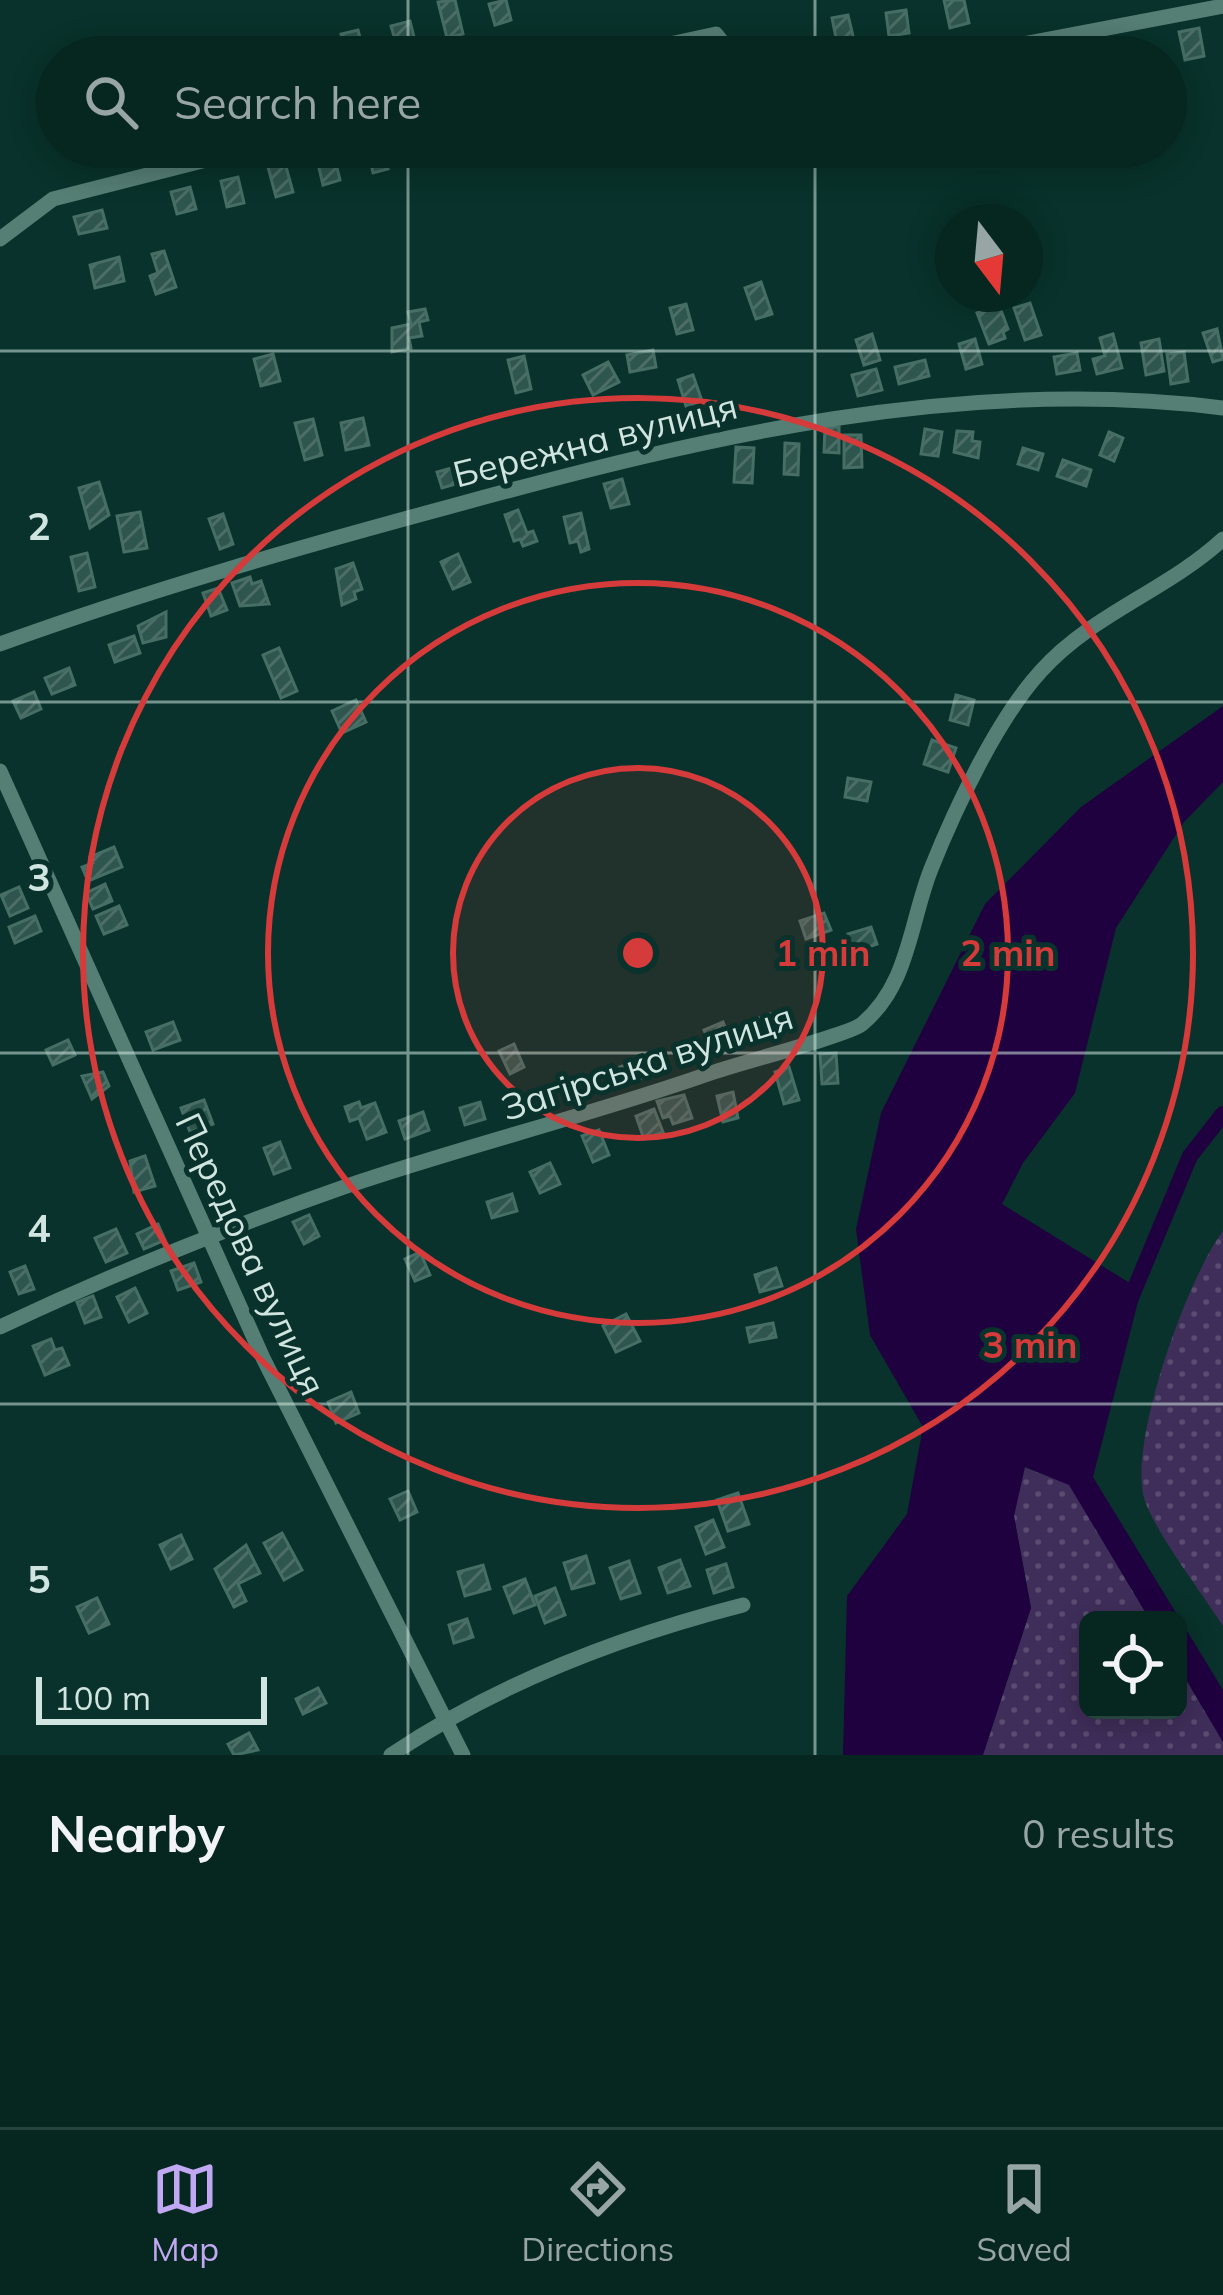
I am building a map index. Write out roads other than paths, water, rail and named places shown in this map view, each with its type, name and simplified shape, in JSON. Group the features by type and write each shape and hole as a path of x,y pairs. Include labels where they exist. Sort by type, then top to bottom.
{"street":[{"path":"1065,36 1223,6"},
{"path":"0,239 53,199 175,168"},
{"name":"Бережна вулиця","path":"0,644 269,556 679,444 908,406 1073,397 1223,408"},
{"name":"Загірська вулиця","path":"0,1327 91,1284 347,1186 586,1117 775,1050 858,1027 889,996 931,870 986,756 1040,672 1119,606 1199,561 1223,539"},
{"name":"Передова вулиця","path":"0,771 208,1238 463,1755"},
{"path":"391,1755 518,1682 595,1650 743,1605"}],"waterway":[{"path":"1128,1305 1190,1156 1223,1114"}]}
